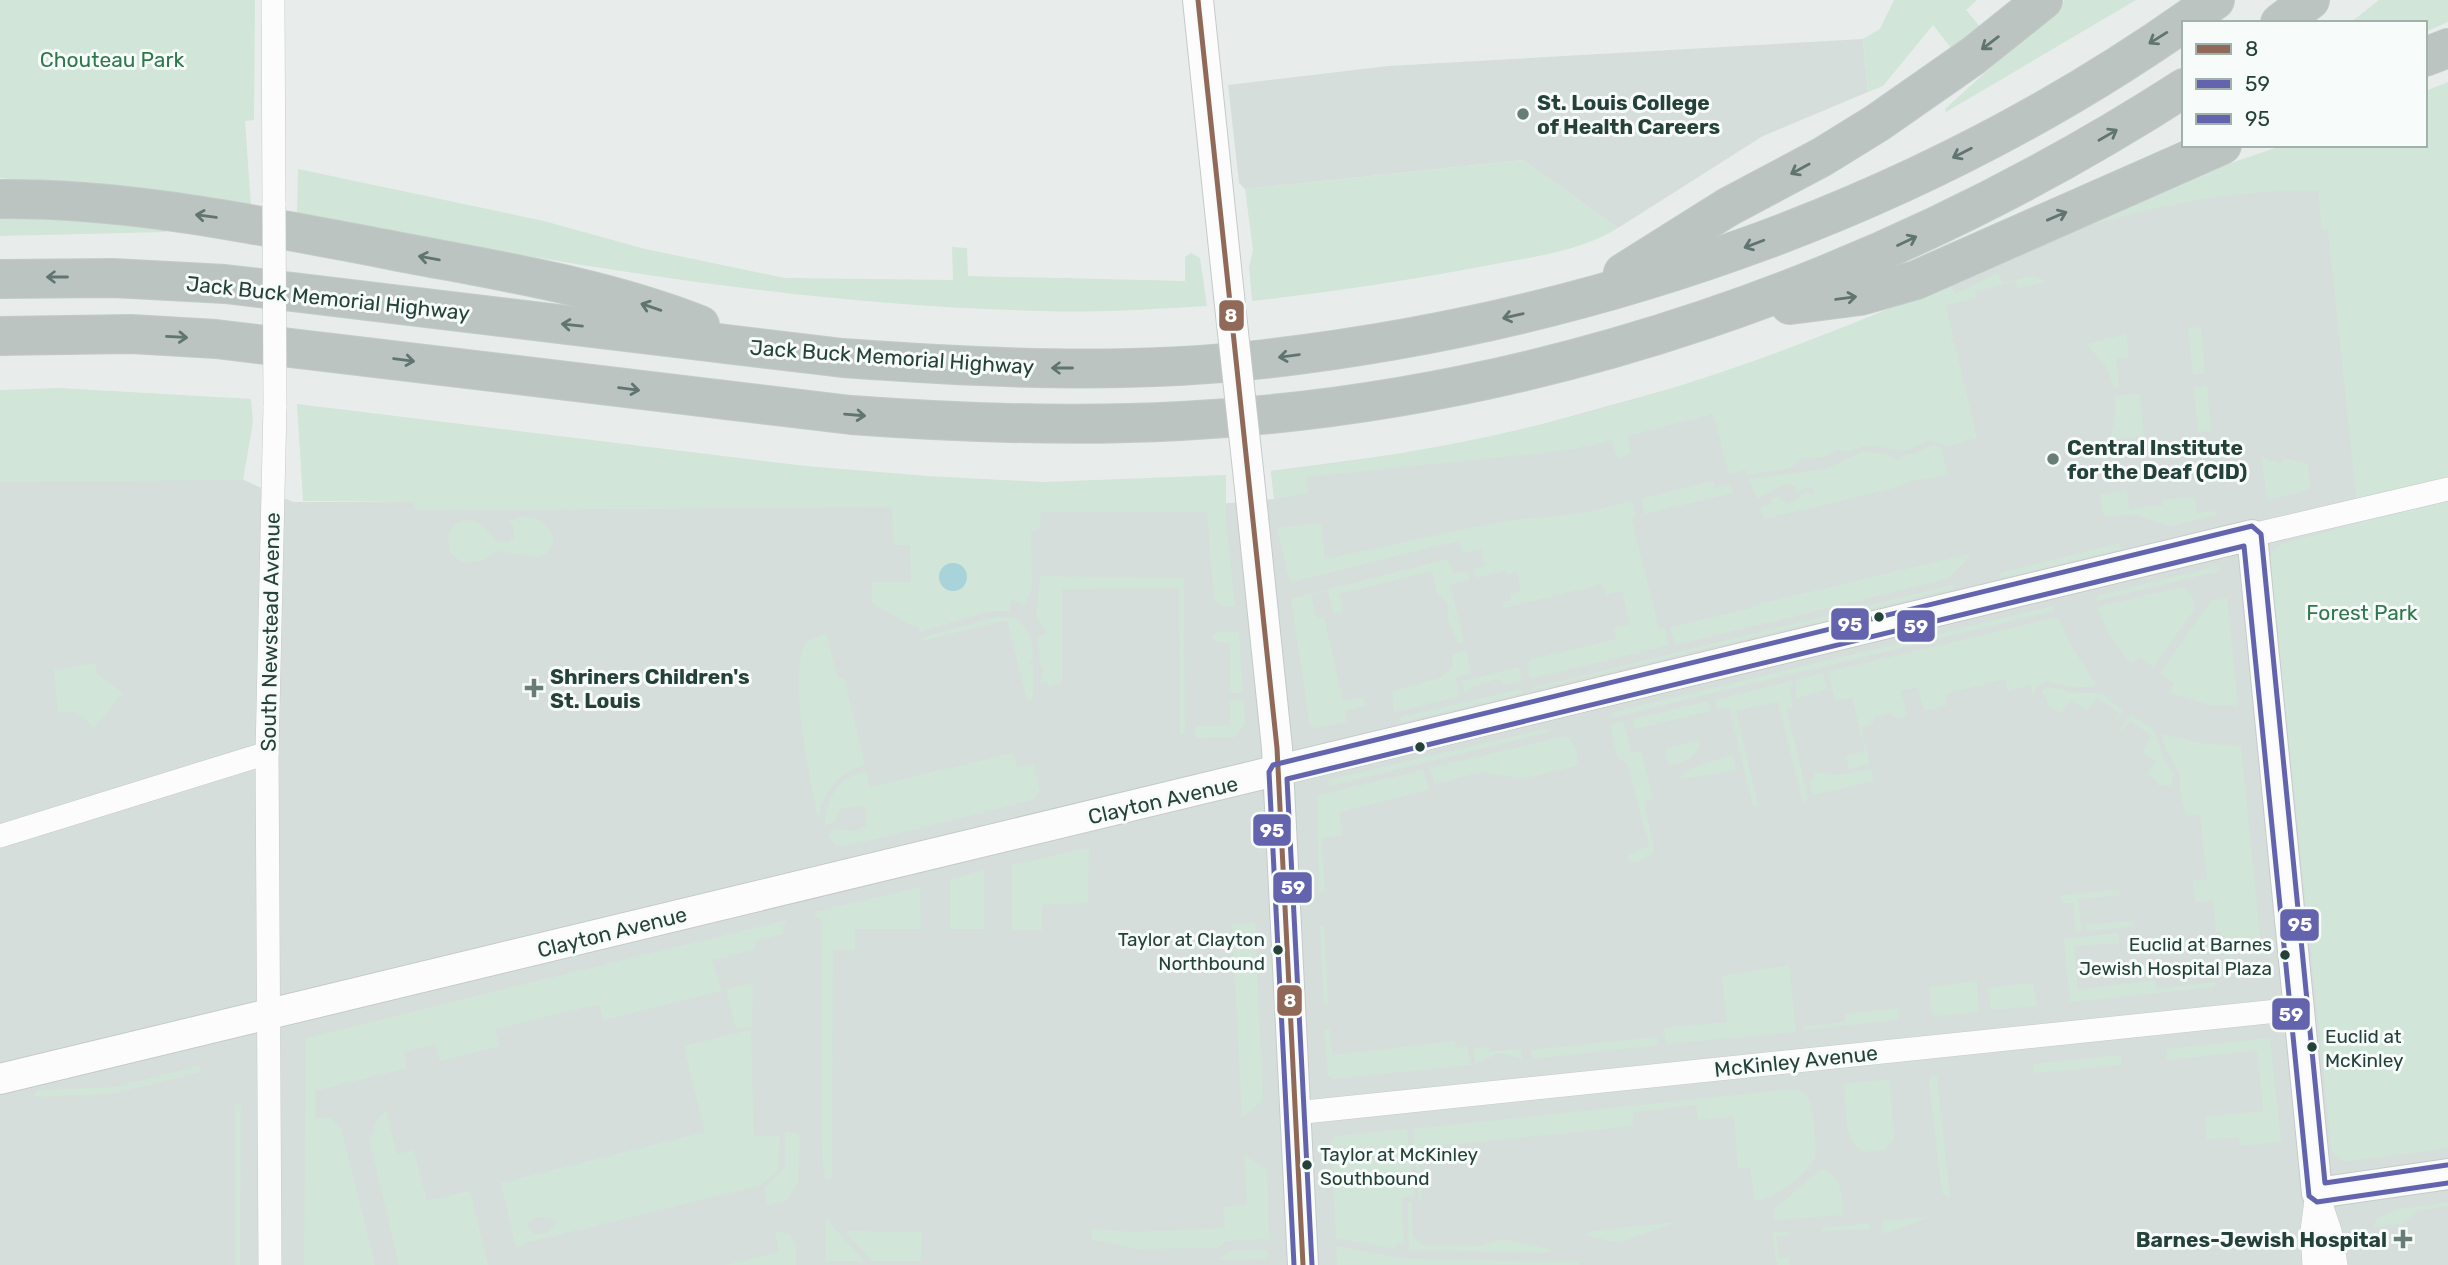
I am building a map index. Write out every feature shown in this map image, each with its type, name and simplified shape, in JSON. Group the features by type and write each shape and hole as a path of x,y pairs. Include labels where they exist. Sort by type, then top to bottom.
{"highway":[{"path":"1580,300 1728,207 1811,163 1887,116 1973,56 2043,0"},
{"name":"Jack Buck Memorial Highway","path":"2182,21 2215,0"},
{"path":"2283,21 2310,0"},
{"name":"Jack Buck Memorial Highway","path":"0,279 139,278 225,284 843,358 1010,368 1171,366 1262,359 1339,349 1468,326 1580,300 1737,250 1890,188 2041,111 2182,21"},
{"path":"2427,56 2448,48"},
{"path":"0,336 131,334 216,339 851,415 933,421 1099,425 1270,414 1431,390 1595,354 1753,304 1832,274 1985,204 2079,152 2182,89"},
{"path":"1753,304 1799,305 1860,296 1916,280 2217,147"},
{"path":"0,199 94,203 215,217 548,279 615,295 761,348"}],"street":[{"name":"South Newstead Avenue","path":"270,1265 267,754 275,406 274,0"},
{"path":"1198,0 1278,772 1303,1265"},
{"name":"Clayton Avenue","path":"0,1079 2448,489"},
{"path":"2252,535 2317,1193 2330,1231 2336,1265"},
{"path":"0,836 267,754"},
{"name":"McKinley Avenue","path":"1295,1113 2297,1009"},
{"path":"2317,1193 2448,1174"},
{"path":"2314,1265 2312,1231 2317,1193"}],"shaded area":[{"name":"St. Louis College of Health Careers","path":"1863,39 1868,92 1763,136 1618,228 1523,160 1245,189 1239,183 1228,85 1388,66"},
{"path":"2448,82 2448,1265 0,1265 0,455 235,476 293,502 414,502 415,510 1219,504 1274,499 1271,471 1414,452 1507,434 1720,375 1870,317 2008,255 2279,147 2427,147 2427,140"}],"green space":[{"name":"Chouteau Park","path":"0,0 255,0 254,120 245,121 251,206 0,178"},
{"path":"1894,0 1977,0 1966,10 1981,28 1952,49 1933,25 1883,86 1868,92 1863,39 1880,29"},
{"path":"2065,0 2136,0 1946,112 1945,109"},
{"path":"2379,0 2448,0 2448,22 2427,31 2427,21 2353,21"},
{"name":"Forest Park","path":"2448,82 2448,1148 2344,1162 2332,1152 2270,560 2273,551 2282,544 2359,523 2328,230 2322,230 2318,191 2251,193 2186,202 2123,216 2058,235 2175,182 2278,147 2427,147 2427,90"},
{"path":"1523,160 1618,228 1573,248 1540,256 1401,281 1252,301 1249,267 1253,250 1245,189"},
{"path":"298,169 544,221 645,249 785,278 953,280 952,247 967,248 968,276 1185,281 1185,257 1191,253 1200,258 1207,306 1084,311 949,307 762,290 575,264 297,215"},
{"path":"0,214 166,224 166,232 0,236"},
{"path":"1998,273 2002,283 2030,276 2048,281 2018,288 2016,281 1975,292 1976,298 1946,305 1953,337 1950,338 1955,345 1977,438 1948,446 1930,440 1906,451 1867,445 1848,452 1837,450 1824,457 1802,459 1790,468 1747,475 1746,470 1729,474 1713,414 1627,436 1631,453 1618,459 1611,440 1570,450 1306,477 1308,493 1274,499 1271,471 1449,444 1618,404 1783,350 1950,282 1955,294"},
{"path":"2201,327 2205,373 2193,375 2188,328"},
{"path":"2126,334 2129,357 2116,359 2119,387 2113,388 2108,370 2087,344"},
{"path":"2207,386 2211,431 2198,432 2194,387"},
{"path":"60,388 251,399 253,422 243,480 0,482 0,390"},
{"path":"2140,394 2144,436 2110,440 2115,417 2115,396"},
{"path":"297,404 806,466 927,476 1044,482 1226,475 1226,522 1235,606 1222,607 1214,599 1207,512 1041,512 1040,528 1031,532 1032,588 1025,605 1012,600 1009,611 989,611 920,632 918,625 912,626 872,603 872,582 911,582 910,545 896,545 893,542 892,507 414,510 414,502 303,501"},
{"path":"1931,445 1941,447 1948,475 1912,481 1894,488 1764,519 1760,508 1772,504 1771,499 1778,497 1787,504 1800,499 1799,495 1808,492 1813,495 1814,488 1807,487 1797,493 1796,486 1785,484 1757,499 1749,479 1826,469 1864,451 1886,454 1899,461 1901,456 1917,453"},
{"path":"2261,457 2281,464 2283,458 2308,464 2310,489 2268,500"},
{"path":"1713,481 1715,488 1730,484 1733,493 1645,514 1641,499"},
{"path":"2127,491 2129,509 2163,505 2163,500 2195,497 2197,513 2216,511 2217,515 2169,526 2135,515 2104,516 2099,494"},
{"path":"1632,501 1636,516 1631,518 1659,629 1665,628 1669,645 1530,679 1528,666 1531,659 1616,639 1613,628 1630,624 1622,591 1606,595 1602,584 1503,608 1502,602 1511,600 1510,594 1521,591 1517,572 1506,575 1505,570 1476,578 1474,569 1485,566 1481,549 1463,553 1459,541 1290,582 1277,528 1321,523 1325,559 1503,521 1584,513"},
{"path":"521,517 538,519 549,529 554,540 546,554 535,557 498,551 484,560 463,563 450,553 448,535 456,523 474,521 483,526 495,540 508,543 514,538 513,525 509,521"},
{"path":"2120,543 2121,549 2001,578 2000,573"},
{"path":"1969,554 1969,558 1947,579 1675,645 1670,627 1752,608 1751,606"},
{"path":"1448,559 1453,574 1467,571 1470,580 1450,585 1464,642 1458,643 1448,620 1448,604 1437,592 1432,571 1339,594 1343,612 1334,614 1328,591 1311,595 1317,619 1324,617 1343,701 1363,697 1366,706 1345,711 1347,722 1316,728 1310,726 1291,599"},
{"path":"2218,566 2220,571 2095,601 2099,595"},
{"path":"1040,576 1184,578 1185,734 1180,734 1179,588 1062,589 1062,683 1048,687 1047,682 1040,683 1044,669 1041,668 1037,637 1047,633 1036,616"},
{"path":"1956,584 1952,589 1533,690 1532,688"},
{"path":"2182,587 2192,596 2195,609 2153,667 2140,657 2131,664 2111,638 2097,607"},
{"path":"2227,598 2238,706 2209,705 2170,693 2174,683 2160,673 2211,601"},
{"path":"2053,606 2054,611 1610,718 1613,712"},
{"path":"996,617 1014,618 1029,635 1033,652 1030,665 1033,666 1033,698 1027,700 1007,620 922,641 921,638"},
{"path":"2058,617 2072,647 2095,683 2094,687 2073,687 2046,681 2037,687 2033,696 2030,685 2008,691 2005,679 1945,694 1947,705 1924,711 1918,687 1901,691 1907,716 1896,718 1890,713 1875,717 1872,724 1861,727 1870,764 1849,769 1846,756 1865,751 1852,698 1835,701 1828,672"},
{"path":"1218,632 1239,632 1243,693 1230,693 1230,643 1214,641 1212,636"},
{"path":"826,633 838,678 844,677 865,765 846,773 832,786 823,802 819,821 802,728 799,674 802,654 808,640"},
{"path":"1466,650 1471,674 1455,678 1460,696 1394,712 1392,691 1440,678 1453,666 1452,654"},
{"path":"95,663 97,674 123,693 94,728 75,711 58,713 54,670"},
{"path":"1519,667 1522,681 1506,685 1498,679 1473,686 1465,695 1462,681"},
{"path":"1823,673 1827,689 1796,699 1796,680"},
{"path":"1792,681 1793,686 1789,687 1793,707 1786,709 1808,798 1803,803 1778,702 1736,711 1758,805 1753,806 1729,707 1717,709 1715,700"},
{"path":"2044,688 2075,693 2102,693 2123,711 2113,725 2119,713 2098,698 2086,710 2071,700 2062,713 2048,706 2045,694 2041,694"},
{"path":"1520,689 1523,693 1402,722 1398,718"},
{"path":"1230,699 1244,700 1245,724 1235,737 1195,738 1195,726 1230,726"},
{"path":"1708,701 1710,711 1635,729 1633,719"},
{"path":"2130,715 2153,728 2164,759 2173,773 2172,785 2158,786 2158,782 2147,774 2156,761 2143,752 2151,735 2130,721 2120,730"},
{"path":"1623,721 1631,753 1641,751 1653,798 1644,802 1654,847 1652,855 1635,862 1628,860 1629,854 1649,846 1627,763 1617,757 1610,725"},
{"path":"1544,729 1553,731 1329,786 1328,780"},
{"path":"2162,734 2199,743 2241,746 2261,945 2223,949 2221,932 2216,932 2213,900 2195,902 2193,881 2207,879 2200,815 2186,816 2179,785 2181,776 2166,750"},
{"path":"1566,736 1576,749 1576,766 1522,779 1482,772 1434,784 1430,768"},
{"path":"1700,740 1693,755 1680,763 1669,765 1665,749"},
{"path":"1013,753 1017,768 1033,764 1040,792 1033,800 843,847 836,845 828,835 833,829 856,831 866,826 867,811 863,806 840,808 835,822 825,826 827,807 835,791 856,774 866,771 870,787"},
{"path":"1728,756 1734,757 1736,770 1676,780 1694,767"},
{"path":"1871,769 1874,781 1813,795 1810,782 1816,772 1840,775"},
{"path":"1423,770 1429,790 1339,812 1342,836 1322,838 1325,892 1319,893 1317,796"},
{"path":"1089,848 1088,903 1042,905 1042,930 1012,930 1012,865"},
{"path":"984,870 984,929 950,929 950,879"},
{"path":"920,887 921,929 855,929 855,950 833,950 832,1178 826,1179 822,1159 821,917 814,918 815,912"},
{"path":"2119,890 2120,895 2078,899 2082,931 2076,932 2073,903 2063,903 2060,899 2062,895"},
{"path":"786,920 782,934 756,941 754,950 712,960 721,991 603,1020 599,1004 495,1029 499,1046 440,1061 435,1044 403,1052 407,1068 315,1091 315,1118 331,1118 341,1128 375,1265 304,1265 306,1038"},
{"path":"2133,921 2134,926 2087,931 2086,925"},
{"path":"1255,923 1263,1101 1242,1117 1232,924"},
{"path":"1320,926 1324,926 1328,1003 1324,1004"},
{"path":"2118,933 2119,943 2074,946 2078,990 2155,980 2156,989 2215,982 2215,987 2070,1002 2064,939"},
{"path":"1789,965 1796,1032 1666,1044 1664,1028 1727,1022 1722,976"},
{"path":"1977,981 1979,1012 1935,1016 1932,1013 1929,987"},
{"path":"753,983 752,1026 736,1029 726,990"},
{"path":"2033,983 2037,1006 1991,1010 1988,988"},
{"path":"1900,1008 1897,1020 1802,1030 1802,1027 1845,1022 1845,1014"},
{"path":"751,1030 754,1136 780,1136 778,1170 759,1186 525,1243 516,1248 501,1183 705,1132 684,1046","holes":["537,1217 553,1219 557,1223 546,1233 536,1235 528,1228 529,1222"]},
{"path":"1324,1030 1330,1030 1332,1055 1455,1041 1456,1048 1467,1046 1470,1065 1333,1079 1333,1076 1328,1076"},
{"path":"1657,1037 1658,1045 1532,1059 1531,1050"},
{"path":"2270,1038 2281,1142 2240,1146 2239,1137 2207,1140 2205,1117 2263,1111 2257,1050 2167,1060 2166,1049"},
{"path":"1489,1047 1489,1052 1521,1049 1522,1059 1499,1053 1475,1064 1474,1048"},
{"path":"2121,1055 2122,1065 2034,1073 2033,1064"},
{"path":"199,1066 201,1072 111,1094 35,1097 34,1093 38,1090 115,1087"},
{"path":"1932,1076 1937,1076 1950,1198 1942,1193 1929,1081"},
{"path":"1890,1079 1894,1140 1885,1150 1863,1151 1857,1147 1849,1132 1844,1084"},
{"path":"1792,1089 1804,1093 1809,1100 1814,1125 1815,1156 1798,1177 1780,1191 1762,1199 1755,1201 1750,1168 1738,1168 1734,1116 1698,1120 1696,1105 1633,1112 1634,1126 1418,1148 1422,1201 1419,1201 1412,1129"},
{"path":"235,1104 241,1105 240,1265 235,1265"},
{"path":"386,1110 397,1154 414,1150 427,1201 470,1191 488,1265 399,1265 370,1143 375,1122"},
{"path":"1407,1129 1415,1196 1402,1198 1404,1244 1396,1243 1395,1249 1336,1238 1331,1141 1335,1136"},
{"path":"785,1132 796,1133 800,1138 798,1183 786,1201 767,1206 764,1189 785,1167"},
{"path":"1244,1155 1267,1170 1269,1239 1226,1241 1218,1248 1139,1249 1092,1240 1091,1229 1134,1232 1225,1228 1223,1207 1247,1205"},
{"path":"1821,1169 1833,1175 1840,1187 1844,1215 1775,1220 1773,1210"},
{"path":"1407,1202 1412,1202 1413,1237 1422,1245 1480,1246 1502,1239 1553,1250 1544,1253 1409,1250"},
{"path":"2448,1202 2448,1206 2417,1211 2403,1224 2374,1227 2376,1219 2400,1209"},
{"path":"1930,1217 1884,1234 1881,1221"},
{"path":"826,1218 864,1261 826,1261"},
{"path":"1678,1222 1618,1243 1585,1235 1592,1231"},
{"path":"1869,1223 1869,1229 1822,1231 1821,1228"},
{"path":"775,1231 790,1234 796,1246 796,1265 725,1265 779,1252"},
{"path":"848,1231 922,1232 921,1261 872,1261 848,1235"},
{"path":"1789,1231 1789,1235 1776,1236 1779,1258 1789,1257 1790,1265 1777,1265 1772,1232"},
{"path":"1336,1246 1405,1259 1579,1262 1579,1265 1337,1265"},
{"path":"1266,1250 1269,1255 1266,1259 1219,1260 1230,1251"}],"water":[{"path":"953,563 963,567 967,577 963,587 953,591 943,587 939,577 943,567"}],"transit line":[{"name":"8","path":"1198,0 1277,748 1303,1265"},
{"name":"95","path":"1294,1265 1269,772 1273,765 2252,526 2261,534 2325,1183 2447,1165"},
{"name":"59","path":"1312,1265 1287,779 2244,546 2309,1196 2317,1202 2448,1183"}],"place":[{"name":"St. Louis College of Health Careers","path":"1523,114"},
{"name":"Central Institute for the Deaf (CID)","path":"2053,459"},
{"name":"Shriners Children's St. Louis","path":"534,688"},
{"name":"Taylor at Clayton Northbound","path":"1278,950"},
{"name":"Euclid at Barnes Jewish Hospital Plaza","path":"2285,955"},
{"name":"Euclid at McKinley","path":"2312,1047"},
{"name":"Taylor at McKinley Southbound","path":"1307,1165"},
{"name":"Barnes-Jewish Hospital","path":"2403,1239"}]}
